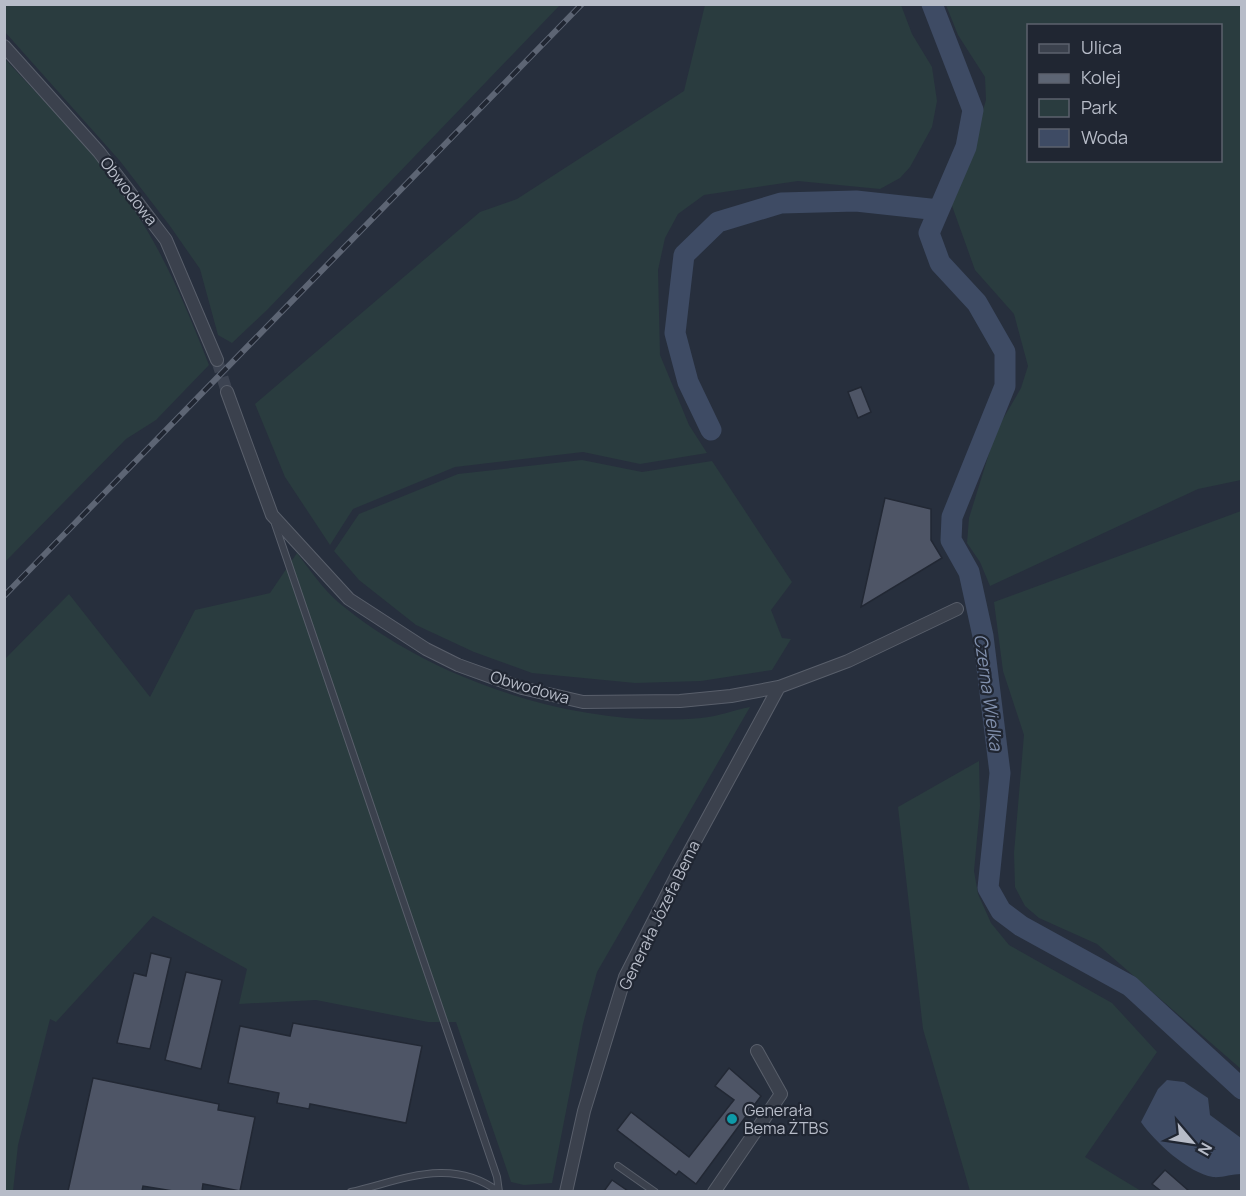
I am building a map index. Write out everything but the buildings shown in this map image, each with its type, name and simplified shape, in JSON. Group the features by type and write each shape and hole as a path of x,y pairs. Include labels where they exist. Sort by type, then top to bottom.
{"street":[{"name":"Obwodowa","path":"4,46 105,160 166,240 218,360"},
{"name":"Obwodowa","path":"227,392 272,515 349,599 392,629 458,665 522,688 583,702 680,701 731,696 779,687 848,661 957,609"},
{"name":"Generała Józefa Bema","path":"566,1191 584,1111 625,977 680,869 779,687"},
{"path":"714,1191 781,1094 757,1051"}],"lane":[{"path":"272,515 497,1177 499,1191"},
{"path":"618,1166 655,1191"},
{"path":"351,1191 450,1171 470,1175 499,1191"}],"green space":[{"path":"4,5 560,5 267,310 232,343 218,335 200,269 120,161 5,32"},
{"path":"705,5 901,5 912,34 932,67 937,101 932,127 910,167 900,178 880,189 798,181 704,195 678,214 665,238 658,270 660,355 689,425 707,453 640,464 583,452 455,467 353,509 330,545 285,477 255,404 480,212 517,199 684,91"},
{"path":"946,5 1241,5 1241,480 1198,489 990,586 980,562 967,543 969,518 996,431 1021,388 1028,366 1014,314 975,270 951,203 957,160 979,124 986,100 985,77 958,35"},
{"path":"5,59 87,147 131,205 165,263 209,365 156,420 126,439 5,562"},
{"path":"582,460 642,472 712,461 792,582 771,610 782,638 791,639 772,670 701,681 635,683 532,673 474,652 416,625 359,580 334,551 359,514 458,474"},
{"path":"1242,511 1241,1069 1097,944 1039,918 1025,906 1015,887 1014,853 1024,735 1003,671 994,602"},
{"path":"297,553 332,597 376,630 417,655 509,694 557,707 606,716 654,719 707,717 750,707 597,972 583,1024 552,1183 524,1185 511,1182 456,1022 428,1022 316,1000 239,1004 247,969 153,916 56,1022 50,1019 18,1145 13,1191 5,1192 5,659 69,594 150,697 195,610 270,593"},
{"path":"979,761 980,806 974,871 978,894 991,923 1009,945 1112,1003 1157,1052 1085,1157 1141,1191 970,1191 923,1029 898,807"}],"water":[{"path":"1167,1080 1184,1082 1208,1098 1210,1115 1241,1138 1241,1174 1213,1177 1203,1174 1172,1155 1147,1130 1141,1122 1158,1089"}],"waterway":[{"name":"Czerna Wielka","path":"932,4 973,110 966,147 929,233 940,263 977,303 1005,352 1005,386 952,517 951,540 969,572 983,636 1000,773 988,888 1001,911 1021,926 1130,986 1242,1089"},
{"name":"Czerna Wielka","path":"711,430 688,382 675,333 684,255 718,222 781,203 856,201 939,210"}],"tunnel":[{"path":"217,360 227,392"}],"railway":[{"path":"4,596 582,4"}],"place":[{"name":"Generała Bema ŻTBS","path":"732,1119"}]}
